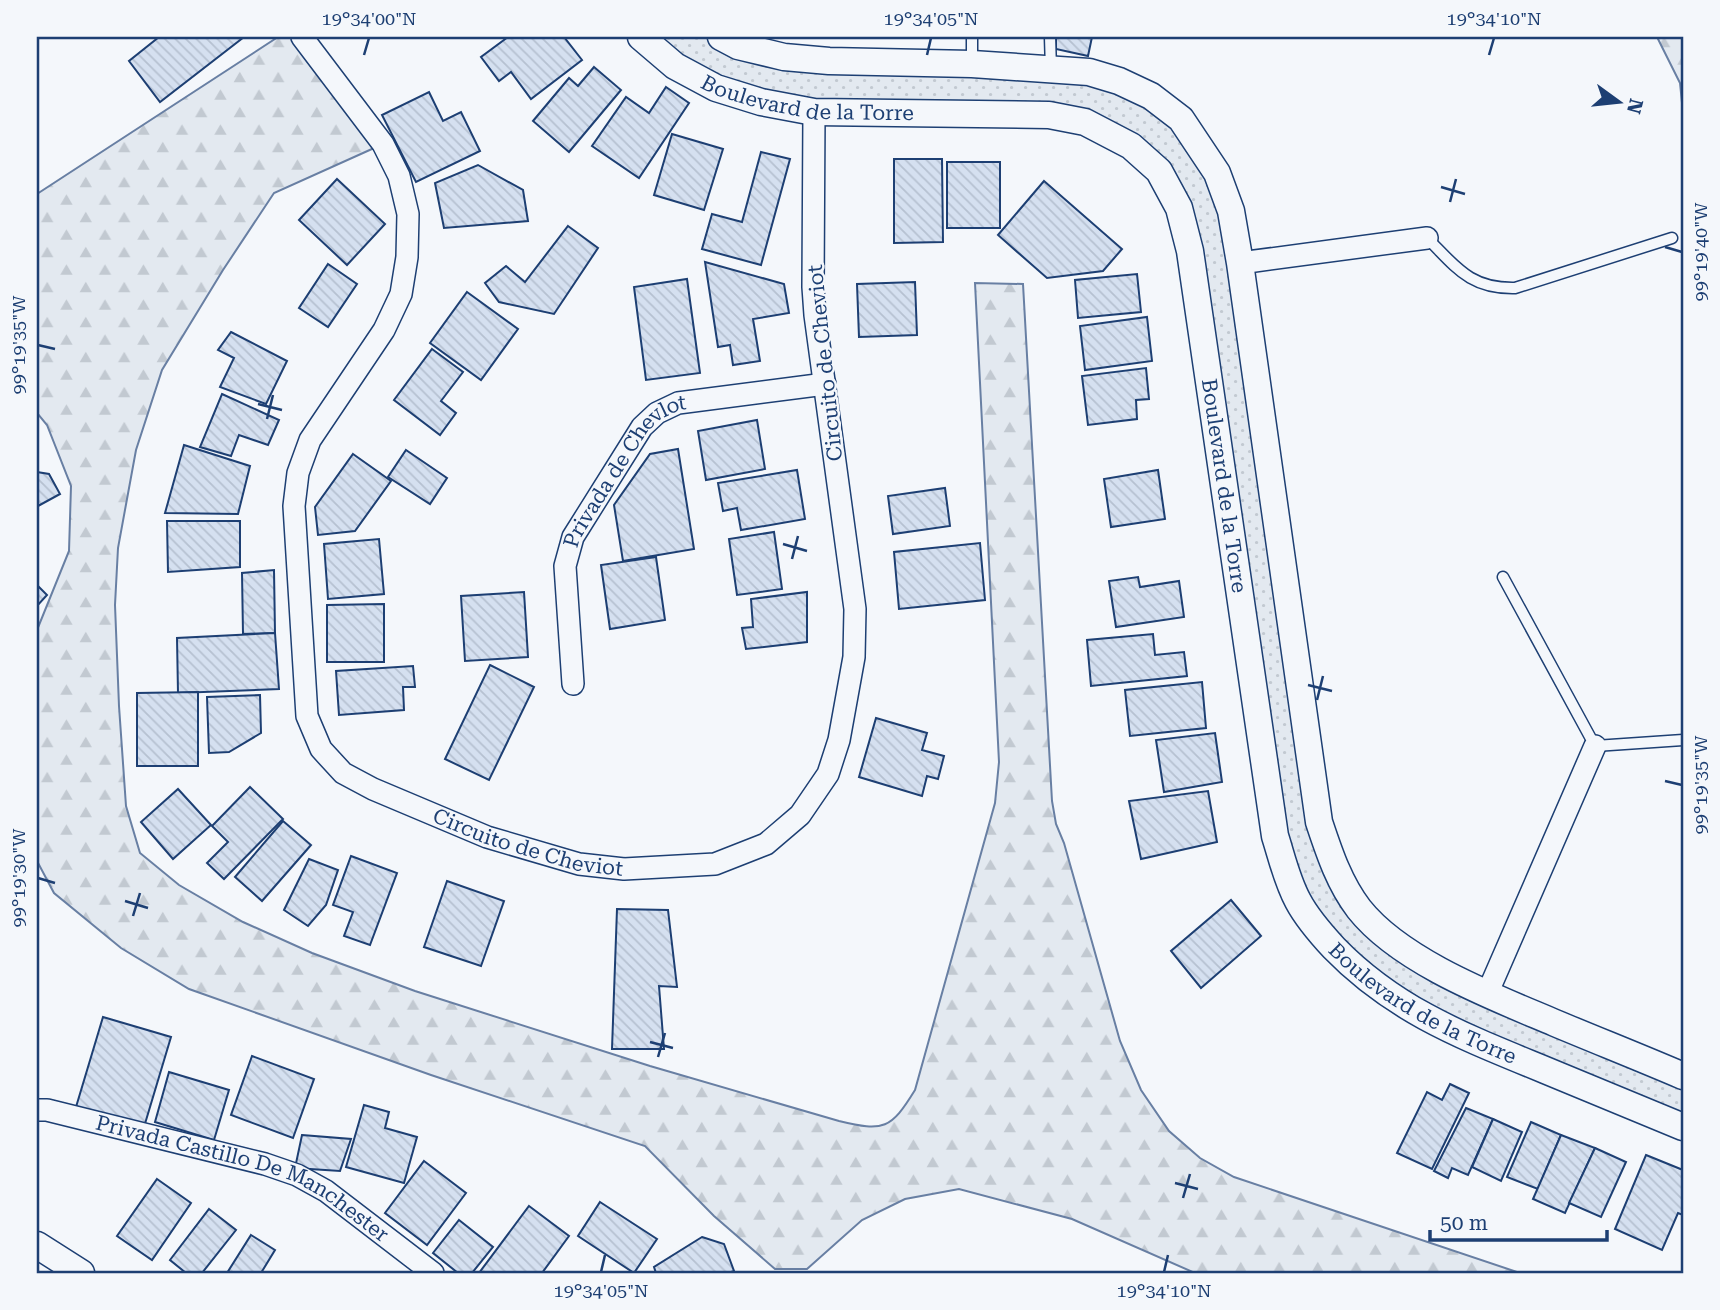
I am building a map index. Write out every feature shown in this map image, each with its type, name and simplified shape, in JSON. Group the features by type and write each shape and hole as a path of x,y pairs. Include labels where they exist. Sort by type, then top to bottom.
{"street":[{"name":"Circuito de Cheviot","path":"302,37 383,144 399,176 408,214 407,257 401,294 384,330 310,440 298,473 294,506 307,716 321,749 343,773 373,789 486,837 579,864 624,869 715,864 766,844 800,815 828,774 839,740 854,657 855,608 813,287 814,112"},
{"name":"Boulevard de la Torre","path":"640,37 675,66 716,88 761,102 814,112 1049,115 1085,122 1097,128 1131,146 1158,171 1179,208 1190,251 1275,836 1286,873 1299,903 1320,933 1353,968 1422,1016 1467,1038 1683,1127"},
{"name":"Boulevard de la Torre","path":"721,37 737,46 783,57 829,61 972,64 1089,72 1119,81 1151,96 1181,119 1217,173 1231,211 1319,822 1335,868 1359,909 1385,934 1424,961 1487,995 1683,1076"},
{"path":"1240,263 1427,238"},
{"name":"Privada de Chevlot","path":"573,684 565,566 573,537 642,427 657,412 678,403 825,384"},
{"path":"1487,995 1595,746"},
{"name":"Privada Castillo De Manchester","path":"37,1110 47,1110 297,1174 327,1191 433,1273"},
{"path":"37,1245 81,1273"}],"lane":[{"path":"972,37 972,64"},
{"path":"1050,37 1051,70"},
{"path":"1427,238 1476,283 1496,289 1515,288 1672,238"},
{"path":"1503,578 1595,746 1683,740"}],"green space":[{"path":"278,37 302,37 383,144 274,193 162,370 136,450 118,548 115,605 126,806 140,853 179,885 243,922 312,953 415,991 650,1066 839,1121 876,1126 892,1120 915,1090 995,803 999,762 975,283 1023,284 1052,801 1056,824 1064,843 1120,1041 1141,1090 1169,1131 1200,1158 1234,1177 1520,1273 1195,1273 1072,1219 959,1189 905,1199 862,1220 807,1269 775,1269 714,1216 645,1146 431,1075 189,989 121,948 54,893 37,861 37,630 69,551 71,486 47,425 37,413 37,194"},
{"path":"641,37 721,37 738,46 972,64 1151,96 1217,173 1319,822 1385,934 1683,1076 1683,1127 1422,1016 1299,903 1190,251 1158,171 1085,122 761,102"},
{"path":"1657,37 1683,37 1683,113 1680,83"}],"building":[{"path":"159,37 244,37 160,102 129,61"},
{"path":"508,37 564,37 582,60 531,99 511,72 499,81 481,57"},
{"path":"1056,37 1092,37 1088,56 1056,49"},
{"path":"594,67 621,90 569,152 533,121 569,78 578,86"},
{"path":"666,87 689,103 639,178 592,146 626,97 649,113"},
{"path":"429,92 443,121 461,112 480,151 416,182 382,115"},
{"path":"672,134 723,149 704,210 654,195"},
{"path":"761,152 790,159 761,265 702,249 712,214 742,222"},
{"path":"894,159 942,159 943,242 894,243"},
{"path":"947,162 1000,162 1000,228 947,228"},
{"path":"478,165 523,190 528,221 444,228 435,183"},
{"path":"337,179 385,224 347,265 299,220"},
{"path":"1044,181 1122,249 1103,271 1047,278 998,235"},
{"path":"568,226 598,248 554,314 499,302 485,283 506,266 525,282"},
{"path":"705,262 784,284 789,313 753,319 760,361 733,365 730,345 718,347"},
{"path":"328,264 357,284 328,327 299,308"},
{"path":"1137,274 1141,312 1078,318 1075,280"},
{"path":"687,279 700,373 646,380 634,287"},
{"path":"915,282 917,335 859,337 857,284"},
{"path":"467,292 518,329 481,380 430,343"},
{"path":"1147,317 1152,361 1085,370 1080,326"},
{"path":"231,332 287,361 266,404 220,387 234,358 218,350"},
{"path":"432,349 463,372 441,401 456,413 440,435 394,400"},
{"path":"1146,368 1149,399 1136,400 1137,419 1088,425 1082,376"},
{"path":"222,394 279,420 268,445 239,435 231,456 200,447"},
{"path":"757,420 765,469 706,480 698,431"},
{"path":"184,445 250,466 238,514 165,513"},
{"path":"678,449 694,549 623,561 614,505 650,454"},
{"path":"406,450 447,478 430,504 388,477"},
{"path":"353,454 391,481 355,531 318,535 315,507"},
{"path":"797,470 805,519 741,530 737,508 723,511 718,483"},
{"path":"1158,470 1165,519 1111,527 1104,479"},
{"path":"37,472 49,474 60,494 38,506 37,512"},
{"path":"945,488 950,526 893,534 888,496"},
{"path":"167,521 240,521 240,567 168,572"},
{"path":"774,532 782,589 737,595 729,539"},
{"path":"379,539 384,594 328,599 324,544"},
{"path":"980,543 985,600 899,609 894,552"},
{"path":"656,557 665,620 610,629 601,565"},
{"path":"274,570 275,633 243,634 242,573"},
{"path":"1138,577 1140,587 1179,581 1184,617 1116,627 1109,581"},
{"path":"37,585 47,595 37,606"},
{"path":"524,592 528,657 465,661 461,596"},
{"path":"807,592 807,642 746,649 742,628 753,627 751,599"},
{"path":"384,604 384,662 327,662 327,605"},
{"path":"275,633 279,689 178,693 177,638"},
{"path":"1153,634 1155,655 1184,652 1187,676 1091,686 1087,640"},
{"path":"490,665 534,687 489,780 445,759"},
{"path":"413,666 415,687 403,687 404,710 339,715 336,671"},
{"path":"1202,682 1206,728 1130,736 1125,690"},
{"path":"198,692 198,766 137,766 137,693"},
{"path":"260,695 261,733 229,752 209,753 207,697"},
{"path":"876,718 927,733 922,750 944,756 938,779 927,776 922,796 859,777"},
{"path":"1215,733 1222,782 1164,792 1156,740"},
{"path":"250,787 283,819 224,879 207,863 228,842 212,826"},
{"path":"178,789 211,825 173,859 141,822"},
{"path":"1208,791 1217,842 1141,859 1129,801"},
{"path":"283,821 311,845 262,901 235,877"},
{"path":"351,856 397,873 370,945 344,936 353,912 333,905"},
{"path":"309,859 338,870 326,905 308,926 284,910"},
{"path":"447,881 504,901 481,966 424,947"},
{"path":"1231,900 1261,936 1201,988 1171,951"},
{"path":"617,909 668,910 677,987 659,986 664,1049 612,1049"},
{"path":"103,1017 171,1037 144,1127 76,1107"},
{"path":"252,1056 314,1079 293,1138 231,1115"},
{"path":"169,1072 229,1090 214,1140 155,1122"},
{"path":"1450,1084 1469,1093 1432,1169 1397,1153 1427,1092 1442,1100"},
{"path":"364,1105 389,1112 385,1128 417,1137 404,1183 346,1167"},
{"path":"1466,1108 1493,1119 1468,1175 1452,1168 1448,1178 1434,1171"},
{"path":"1493,1119 1522,1132 1501,1181 1472,1167"},
{"path":"1531,1122 1561,1135 1538,1189 1507,1177"},
{"path":"302,1135 351,1139 340,1171 295,1168"},
{"path":"1561,1135 1595,1148 1565,1213 1533,1199"},
{"path":"1595,1148 1626,1162 1601,1217 1569,1203"},
{"path":"1646,1155 1683,1170 1683,1215 1678,1213 1662,1250 1615,1229"},
{"path":"424,1161 466,1193 427,1245 385,1213"},
{"path":"157,1179 191,1203 152,1260 117,1236"},
{"path":"600,1202 657,1239 634,1273 578,1236"},
{"path":"529,1206 569,1236 542,1273 479,1273"},
{"path":"209,1209 236,1230 202,1273 186,1273 170,1260"},
{"path":"459,1220 493,1247 472,1273 458,1273 433,1253"},
{"path":"251,1235 275,1250 261,1273 227,1273"},
{"path":"702,1237 724,1244 734,1271 656,1273 654,1267"}]}
